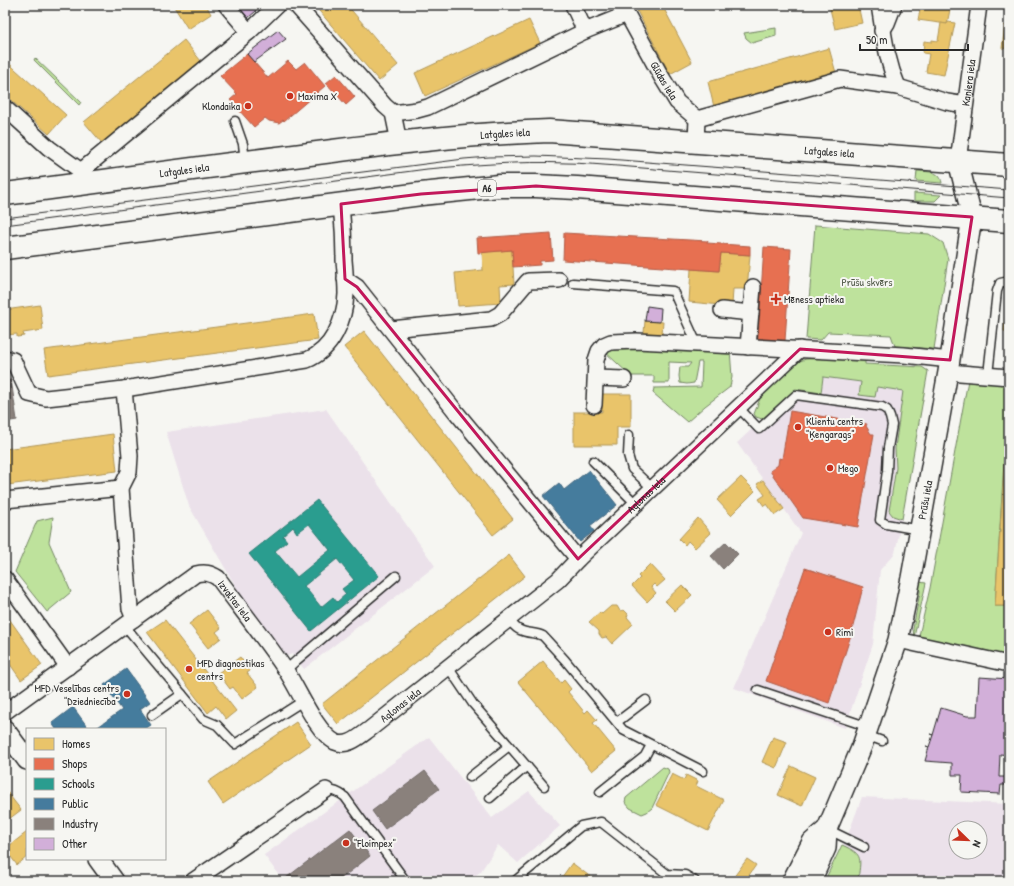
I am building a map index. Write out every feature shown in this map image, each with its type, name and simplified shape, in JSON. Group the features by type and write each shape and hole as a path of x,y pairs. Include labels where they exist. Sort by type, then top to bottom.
{"highway":[{"name":"Latgales iela","path":"5,194 83,177 245,162 399,142 477,134 549,131 1009,165"},
{"name":"A6","path":"5,248 341,204 499,186 536,186 600,190 1009,221"}],"street":[{"path":"226,5 248,32"},
{"path":"5,108 83,177 277,5"},
{"path":"296,5 384,106 393,113 399,142"},
{"path":"573,5 585,31"},
{"path":"879,5 889,65 898,87"},
{"path":"882,30 888,23 894,5"},
{"name":"Kaņiera iela","path":"958,161 979,5"},
{"name":"Glūdas iela","path":"393,113 428,107 625,10 677,102 697,118"},
{"path":"696,142 697,118 840,79 898,87 947,102 965,105"},
{"name":"Prūšu iela","path":"811,881 826,848 827,829 872,735 898,640 920,530 949,366 972,217 958,161"},
{"path":"5,358 13,360 29,394 46,398 124,389 307,360 316,356 329,344 342,317 346,295 341,204"},
{"path":"345,278 357,287 456,412 578,559"},
{"path":"391,329 491,318 500,314 528,281 566,281"},
{"path":"748,347 753,287"},
{"path":"722,310 751,313"},
{"path":"594,405 596,360 599,351 604,345 611,342 637,341 904,355 988,375 1009,377"},
{"name":"Aglonas iela","path":"370,729 558,580 578,559 800,349"},
{"path":"596,378 624,379"},
{"path":"124,389 130,456 129,472 121,488 130,610 129,623"},
{"path":"5,500 121,488"},
{"name":"Izvaltas iela","path":"5,712 196,574 204,573 211,574 218,578 286,670 303,701 326,735 336,743 350,743 370,729"},
{"path":"5,579 68,667"},
{"path":"898,640 1009,664"},
{"path":"5,730 26,759"},
{"path":"193,881 326,790"},
{"name":"Prūšu iela","path":"792,881 812,842 827,829"},
{"path":"99,860 114,881"}],"lane":[{"path":"235,121 243,144 245,162"},
{"path":"566,281 673,291 697,344"},
{"path":"988,375 997,291 1000,283 1009,281"},
{"path":"738,408 759,429 796,395 882,407 887,410 892,425 880,520 886,524 920,530"},
{"path":"629,435 628,455 632,469 653,489"},
{"path":"594,461 636,504"},
{"path":"286,670 396,576"},
{"path":"508,619 514,626 522,631 543,636 627,733 703,771"},
{"path":"129,623 182,694 203,719 217,725 235,744 303,701"},
{"path":"448,666 473,704 544,786"},
{"path":"758,690 872,735"},
{"path":"152,715 182,694"},
{"path":"617,722 646,700"},
{"path":"600,792 645,756 651,745"},
{"path":"470,777 509,746"},
{"path":"490,798 527,766"},
{"path":"326,790 333,790 345,797 405,880"},
{"path":"515,881 581,826 601,822 665,878 685,875 695,881"},
{"path":"827,829 864,846"}],"highlighted area":[{"path":"536,186 972,217 950,360 800,349 578,559 357,287 345,279 341,204 421,194"}],"shaded area":[{"path":"823,377 861,382 860,395 875,397 876,387 904,391 895,448 896,468 889,511 893,516 902,519 895,553 880,570 873,644 845,728 734,688 801,533 737,443 795,389 821,393"},
{"path":"326,409 435,566 304,669 292,654 287,656 239,592 189,506 166,432"},
{"path":"429,737 492,818 529,791 560,826 518,863 498,845 481,871 469,881 283,881 264,855"},
{"path":"862,797 1009,804 1009,881 826,881 849,832"}],"green space":[{"path":"776,28 776,36 752,43 746,38 744,33"},
{"path":"35,58 81,102 79,105 34,60"},
{"path":"917,171 932,172 939,176 942,183 916,181"},
{"path":"914,193 941,195 935,201 914,201"},
{"name":"Prūšu skvērs","path":"815,225 929,234 943,243 948,259 934,349 895,346 891,335 828,332 821,340 806,339"},
{"path":"608,348 730,350 732,377 730,387 687,422 653,393 654,388 701,387 702,362 698,362 694,383 680,383 680,367 688,367 691,363 669,362 669,383 654,383 654,376 631,376 604,351"},
{"path":"822,358 865,360 865,364 922,367 928,371 902,519 893,516 889,511 896,468 895,448 903,391 877,387 875,397 859,395 861,382 823,377 821,393 795,389 766,417 762,419 756,417 754,414 761,396 796,362 806,359"},
{"path":"968,380 1009,382 995,606 1009,606 1009,659 918,640 930,588"},
{"path":"53,517 49,542 71,592 47,612 15,572 37,521"},
{"path":"919,582 926,583 914,637 913,629 920,592"},
{"path":"663,767 668,769 669,772 652,808 642,814 630,808 625,802 626,798"},
{"path":"842,845 858,855 860,863 858,881 825,880"}],"building: Homes":[{"path":"173,5 206,5 211,14 188,29"},
{"path":"314,5 347,5 398,65 379,81"},
{"path":"634,5 662,5 692,62 670,74"},
{"path":"829,5 858,5 862,23 835,29"},
{"path":"921,5 951,5 947,24 918,20"},
{"path":"529,20 540,43 425,96 415,73"},
{"path":"948,22 955,23 944,75 926,72 929,54 923,53 924,41 938,41 941,23 947,24"},
{"path":"1005,25 1009,25 1009,49 1002,48"},
{"path":"184,40 201,61 102,143 84,122"},
{"path":"829,48 836,73 714,107 708,82"},
{"path":"5,60 66,115 49,134 5,95"},
{"path":"512,250 514,284 500,285 501,303 458,306 455,273 483,270 482,252"},
{"path":"721,253 750,255 747,289 733,289 732,306 689,302 691,269 719,271"},
{"path":"1007,300 1009,300 1009,332 1004,331"},
{"path":"40,305 43,330 23,333 24,336 17,337 17,334 5,335 5,310"},
{"path":"314,314 318,340 48,375 44,350"},
{"path":"645,321 663,322 662,334 644,333"},
{"path":"364,331 513,519 493,535 344,347"},
{"path":"602,394 631,394 631,427 617,427 617,445 574,445 574,412 602,412"},
{"path":"1009,396 1009,606 995,606"},
{"path":"113,434 117,471 7,485 5,471 5,449"},
{"path":"741,477 755,491 731,515 717,500"},
{"path":"763,480 784,509 775,515 767,504 764,506 759,499 765,495 757,484"},
{"path":"698,518 711,533 695,548 688,541 685,545 679,539"},
{"path":"509,555 525,576 338,724 322,704"},
{"path":"650,564 665,580 657,587 654,584 651,587 656,593 647,602 632,586 640,578 638,576"},
{"path":"682,585 692,595 675,611 665,601"},
{"path":"611,606 617,606 620,611 624,610 628,614 627,617 633,624 612,644 606,637 602,638 599,631 589,622 600,612 602,614"},
{"path":"207,610 221,628 216,632 221,638 208,648 189,624"},
{"path":"5,613 42,665 21,680 5,657"},
{"name":"MFD diagnostikas centrs","path":"165,620 236,711 226,719 216,706 208,713 147,632"},
{"path":"240,657 250,671 247,673 258,687 242,699 233,687 230,689 218,673"},
{"path":"543,661 561,683 564,680 571,689 568,692 585,713 588,710 597,720 593,723 616,751 592,771 518,682"},
{"path":"296,722 311,744 223,804 208,782"},
{"path":"773,737 787,742 776,768 762,762"},
{"path":"791,766 815,777 802,806 778,795"},
{"path":"672,774 684,780 686,775 698,781 696,786 724,800 708,831 656,805"},
{"path":"7,792 21,810 5,822 5,793"},
{"path":"26,833 26,858 17,865 5,849"},
{"path":"747,859 756,865 745,881 738,881 733,878"},
{"path":"572,863 596,881 559,881"}],"building: Shops":[{"path":"247,54 268,78 288,61 296,69 305,62 325,86 284,121 283,120 279,123 269,121 265,118 254,127 230,100 237,94 220,76"},
{"path":"336,75 355,97 346,105 326,83"},
{"path":"551,233 553,260 540,261 540,265 513,267 512,250 478,253 477,238"},
{"path":"564,233 708,241 707,243 750,246 750,255 721,253 719,271 563,260"},
{"path":"764,247 791,249 785,341 758,339"},
{"path":"790,411 867,424 866,426 871,434 874,434 858,527 803,518 770,471 778,465 779,458 782,459"},
{"path":"805,568 863,587 850,638 829,703 766,681"}],"building: Schools":[{"path":"317,500 379,576 311,631 249,554","holes":["309,524 330,550 297,577 275,551 287,541 283,536 293,527 297,533","337,559 354,580 342,589 346,594 337,602 333,597 321,607 304,586"]}],"building: Public":[{"path":"589,470 617,505 590,526 594,531 580,542 543,496 559,483 564,490"},
{"name":"MFD Veselības centrs \"Dziedniecība\"","path":"126,669 150,702 140,709 151,725 146,728 96,728 122,710 104,685"},
{"name":"MFD Veselības centrs \"Dziedniecība\"","path":"73,707 88,728 55,728 52,723"}],"building: Industry":[{"path":"11,380 17,420 5,422 5,381"},
{"path":"726,542 738,554 723,569 711,556"},
{"path":"425,771 439,789 385,829 372,811"},
{"name":"\"Floimpex\"","path":"350,829 370,856 338,881 289,881 286,878"}],"building: Other":[{"path":"243,5 252,5 256,11 248,18 240,8"},
{"path":"278,30 286,39 254,62 247,54"},
{"path":"647,306 661,308 660,322 645,321"},
{"path":"979,677 1009,679 1009,755 1000,754 999,777 1006,777 1006,785 1001,785 1000,794 961,792 962,775 952,775 952,763 925,761 941,708 967,716 977,716"}],"tram line":[{"path":"5,218 489,157 536,156 608,159 1009,190"},
{"path":"5,225 427,169 514,163 579,163 1009,198"}],"place":[{"name":"Maxima X","path":"290,96"},
{"name":"Klondaika","path":"248,106"},
{"name":"Mēness aptieka","path":"776,299"},
{"name":"Klientu centrs \"Ķengarags\"","path":"798,427"},
{"name":"Mego","path":"830,468"},
{"name":"Rimi","path":"828,632"},
{"name":"MFD diagnostikas centrs","path":"189,669"},
{"name":"MFD Veselības centrs \"Dziedniecība\"","path":"127,694"},
{"name":"\"Floimpex\"","path":"346,843"}]}
